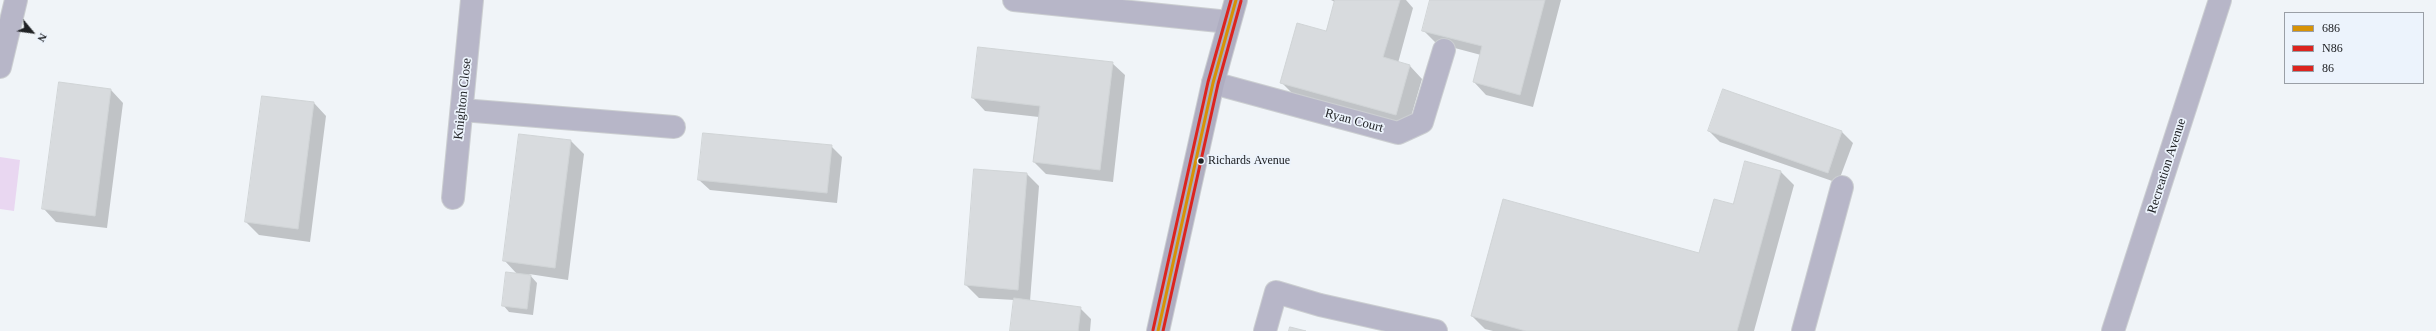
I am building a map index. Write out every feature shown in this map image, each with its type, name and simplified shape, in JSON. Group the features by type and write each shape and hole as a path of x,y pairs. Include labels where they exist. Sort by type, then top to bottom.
{"main road":[{"path":"1158,331 1213,83 1236,0"}],"street":[{"path":"0,67 16,0"},
{"name":"Knighton Close","path":"453,198 472,0"},
{"path":"1014,0 1229,22"},
{"name":"Recreation Avenue","path":"2113,331 2220,0"},
{"name":"Ryan Court","path":"1213,83 1398,133 1422,122 1444,50"},
{"path":"462,110 674,127"},
{"path":"1803,331 1842,187"},
{"path":"1265,331 1276,292 1320,305 1433,331"}],"shaded area":[{"path":"0,157 20,160 14,211 0,209"}],"building":[{"path":"1335,0 1400,0 1383,57 1410,65 1396,115 1280,83 1297,23 1326,31"},
{"path":"1430,0 1545,0 1520,95 1473,82 1482,46 1422,31"},
{"path":"978,47 1113,62 1100,170 1033,162 1040,106 972,98"},
{"path":"59,82 111,89 95,216 42,209"},
{"path":"1723,89 1842,131 1828,173 1708,131"},
{"path":"262,96 314,102 298,229 245,222"},
{"path":"703,133 832,145 827,193 698,180"},
{"path":"519,134 571,140 555,268 503,261"},
{"path":"1745,161 1781,171 1737,331 1526,331 1471,316 1503,199 1699,253 1714,199 1733,204"},
{"path":"974,169 1027,173 1018,290 965,285"},
{"path":"506,272 531,275 527,309 502,306"},
{"path":"1014,298 1081,307 1078,331 1010,331"},
{"path":"1290,327 1306,331 1289,331"}],"transit line":[{"name":"86","path":"1153,330 1208,82 1231,0"},
{"name":"686","path":"1158,331 1213,83 1236,0"},
{"name":"N86","path":"1163,331 1218,84 1241,1"}],"place":[{"name":"Richards Avenue","path":"1201,161"}]}
